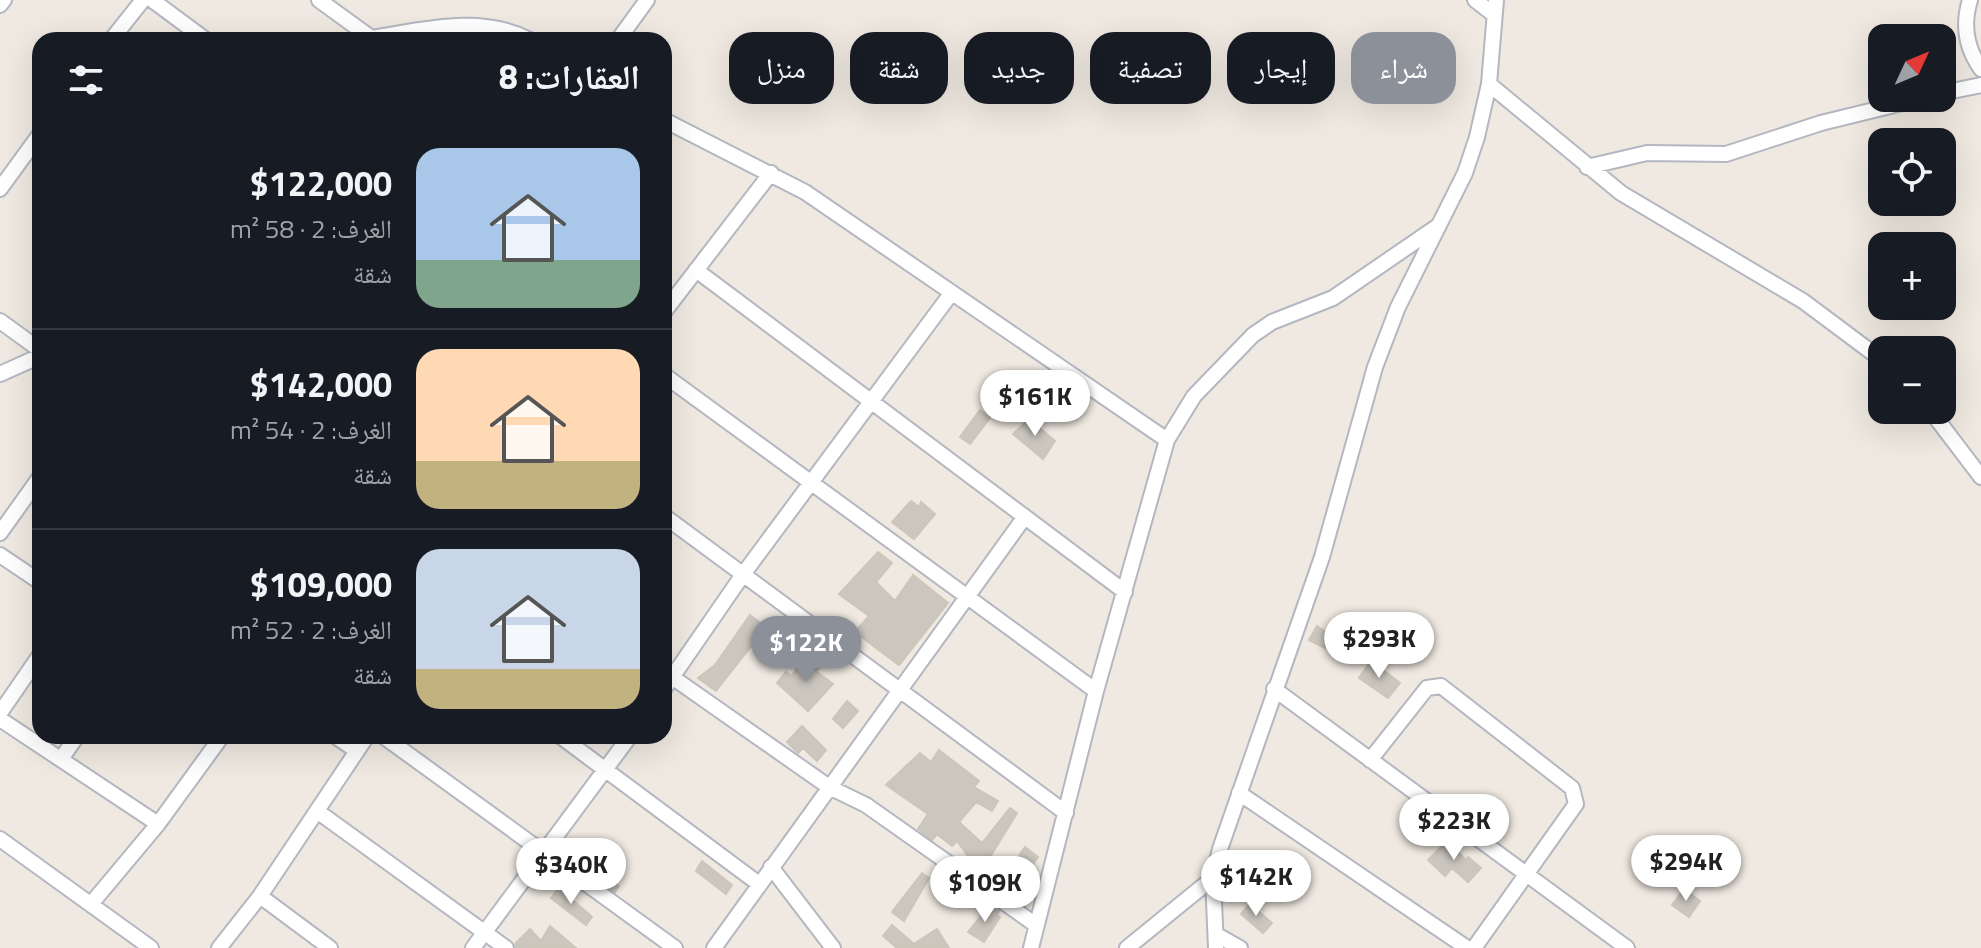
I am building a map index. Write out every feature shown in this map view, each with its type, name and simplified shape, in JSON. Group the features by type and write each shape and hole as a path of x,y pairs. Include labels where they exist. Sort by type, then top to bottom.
{"street":[{"path":"0,5 4,0"},
{"path":"117,32 143,0"},
{"path":"152,0 195,32"},
{"path":"319,0 362,32"},
{"path":"624,32 647,0"},
{"path":"1240,948 1216,941 1213,878 1274,689 1322,557 1375,367 1398,307 1465,173 1489,84 1495,7 1475,0"},
{"path":"1970,0 1966,15 1968,51 1981,69"},
{"path":"422,32 472,25 509,32"},
{"path":"1489,84 1587,167 1661,219 1803,301 1868,350"},
{"path":"1956,90 1981,85"},
{"path":"1587,167 1647,153 1726,154 1821,123 1868,111"},
{"path":"672,126 771,173 858,226 950,295 1071,372 1167,440"},
{"path":"3,179 32,144"},
{"path":"672,302 771,173"},
{"path":"1031,948 1096,691 1167,440 1194,396 1253,335 1272,322 1333,298 1438,226"},
{"path":"696,270 1125,592"},
{"path":"672,677 744,573 950,295"},
{"path":"0,321 32,347"},
{"path":"0,374 32,357"},
{"path":"672,381 1096,691"},
{"path":"1941,424 1981,477"},
{"path":"0,533 32,488"},
{"path":"714,948 1024,518"},
{"path":"672,522 1066,813"},
{"path":"0,555 32,577"},
{"path":"32,667 0,716 32,739"},
{"path":"672,686 829,787 866,805 1036,925"},
{"path":"1370,760 1427,688 1441,686 1572,788 1577,796 1576,804 1474,948"},
{"path":"1274,689 1627,948"},
{"path":"40,744 158,824"},
{"path":"61,759 71,744"},
{"path":"91,904 158,824 216,744"},
{"path":"347,744 357,751"},
{"path":"219,948 260,896 362,744"},
{"path":"394,744 675,948"},
{"path":"571,744 759,884"},
{"path":"473,948 624,744"},
{"path":"1239,793 1467,948"},
{"path":"317,811 506,948"},
{"path":"0,839 151,948"},
{"path":"771,867 833,948"},
{"path":"1127,948 1213,878"},
{"path":"260,896 330,948"}],"building":[{"path":"980,410 990,418 970,444 960,437"},
{"path":"1029,419 1055,441 1043,459 1013,434"},
{"path":"911,501 919,507 921,502 935,514 914,539 892,522"},
{"path":"878,552 892,563 876,582 895,601 913,575 948,603 899,665 855,632 869,616 839,594"},
{"path":"750,615 766,627 716,691 698,678 715,665"},
{"path":"1317,626 1340,642 1333,652 1309,640"},
{"path":"808,657 820,666 817,672 833,684 808,711 777,683 786,672 791,676"},
{"path":"1371,661 1400,683 1388,698 1359,678"},
{"path":"847,701 858,711 843,728 833,719"},
{"path":"802,726 826,750 817,761 803,748 798,753 787,742"},
{"path":"939,750 979,781 974,787 998,801 992,811 976,802 959,822 982,843 1010,808 1017,813 990,857 975,869 967,864 970,859 957,841 952,846 937,834 932,840 918,829 928,814 886,785 920,753 931,762"},
{"path":"1447,841 1466,860 1468,857 1481,868 1468,882 1452,868 1445,876 1428,860"},
{"path":"1025,847 1038,857 1011,895 998,886"},
{"path":"587,849 604,860 596,871 619,886 615,892 577,865"},
{"path":"702,861 732,885 726,894 696,871"},
{"path":"922,873 929,878 904,921 892,912"},
{"path":"559,888 592,917 586,925 551,898"},
{"path":"1684,889 1700,901 1689,917 1672,905"},
{"path":"1250,904 1272,923 1263,933 1241,914"},
{"path":"990,905 999,911 997,915 1000,917 984,942 968,932"},
{"path":"892,925 914,944 937,929 949,948 897,948 883,936"},
{"path":"550,926 576,948 516,948 515,944 530,929 541,941"}]}
